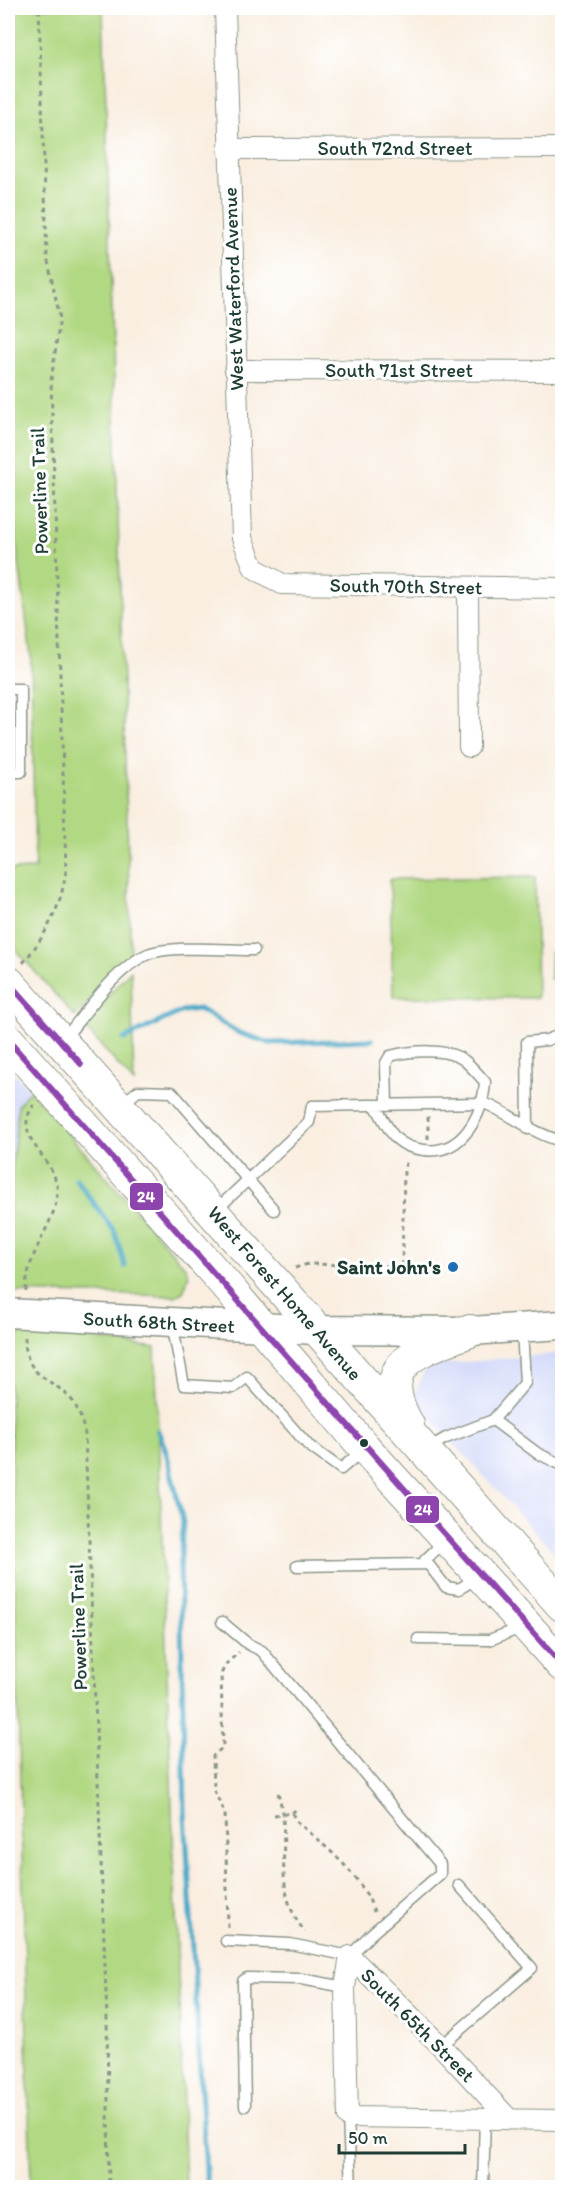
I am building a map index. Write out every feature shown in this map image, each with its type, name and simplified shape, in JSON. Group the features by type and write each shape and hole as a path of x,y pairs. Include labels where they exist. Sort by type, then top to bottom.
{"main road":[{"name":"West Forest Home Avenue","path":"15,973 62,1042 562,1605"},
{"name":"West Forest Home Avenue","path":"11,1051 225,1284 260,1328 365,1448 562,1665"},
{"path":"421,1446 398,1408 395,1391 396,1375 413,1354 470,1330"}],"street":[{"name":"West Waterford Avenue","path":"225,8 242,538 254,568"},
{"name":"South 72nd Street","path":"228,149 562,148"},
{"name":"South 71st Street","path":"235,370 562,371"},
{"name":"South 70th Street","path":"254,568 282,584 562,588"},
{"path":"468,588 469,747"},
{"name":"South 68th Street","path":"17,1313 316,1330 470,1330 562,1325"},
{"name":"South 65th Street","path":"350,1956 441,2046 508,2118"},
{"name":"South 65th Street","path":"348,2117 345,1988 350,1956"},
{"path":"348,2117 485,2117 562,2120"}],"lane":[{"path":"8,689 21,689 21,772 8,772"},
{"path":"62,1042 121,973 149,954 168,951 254,950"},
{"path":"528,1129 527,1042 547,1040 562,1034"},
{"path":"375,1105 397,1140 411,1148 428,1150 455,1144 470,1130 484,1103 485,1082 464,1060 450,1053 404,1053 390,1056 387,1063 387,1105"},
{"path":"119,1107 138,1091 172,1092 274,1210"},
{"path":"214,1213 309,1122 312,1106 484,1103 496,1108 528,1129 562,1141"},
{"path":"172,1323 184,1385 233,1388 247,1377 308,1446 340,1469 365,1448"},
{"path":"421,1446 493,1420 525,1383 522,1326"},
{"path":"493,1420 537,1454 562,1465"},
{"path":"448,1539 427,1556 427,1564 450,1589 459,1589 480,1575"},
{"path":"297,1566 427,1564"},
{"path":"222,1622 248,1644 262,1651 440,1864 440,1874 379,1927 350,1956 272,1942 227,1941"},
{"path":"418,1639 489,1640 527,1626"},
{"path":"441,2046 532,1968 459,1885"},
{"path":"245,2106 243,1981 247,1978 301,1979 345,1988"},
{"path":"348,2117 351,2187"},
{"path":"483,2187 485,2117"}],"path":[{"name":"Powerline Trail","path":"15,973 56,912 66,870 51,381 60,318 47,257 39,8"},
{"path":"428,1150 429,1104"},
{"name":"Powerline Trail","path":"34,1105 28,1114 27,1131 53,1171 57,1186 52,1216 28,1265 17,1313 34,1370 71,1399 78,1410 85,1434 107,2008 109,2187"},
{"path":"295,1268 308,1264 402,1266 404,1170 407,1159"},
{"path":"227,1941 225,1814 214,1791 213,1756 223,1747 222,1670 248,1644"},
{"path":"278,1793 285,1814 282,1855 284,1886 290,1909 317,1950"},
{"path":"274,1815 292,1813 298,1808"},
{"path":"292,1813 296,1821 356,1881 367,1896 379,1927"}],"shaded area":[{"path":"8,1066 30,1090 18,1105 11,1179 8,1179"},
{"path":"562,1353 562,1561 413,1399 426,1366"}],"green space":[{"path":"8,8 103,8 131,958 75,1017 8,941 8,870 35,869 31,657 8,477"},
{"path":"535,877 537,998 393,997 390,879"},
{"path":"562,942 562,985 550,978 551,952"},
{"path":"131,970 134,1083 85,1028 104,1000"},
{"path":"30,1090 186,1268 189,1276 183,1292 175,1296 8,1292 11,1179 18,1105"},
{"path":"8,1333 88,1338 155,1348 186,2187 31,2187"}],"waterway":[{"path":"124,1039 182,1011 199,1009 239,1033 270,1043 372,1040"},
{"path":"76,1179 115,1232 125,1266"},
{"path":"158,1431 166,1451 183,1522 180,1565 185,1814 207,2188"}],"transit line":[{"name":"24","path":"8,982 81,1064"},
{"name":"24","path":"8,1040 562,1665"}],"place":[{"name":"Saint John's","path":"453,1267"}]}
